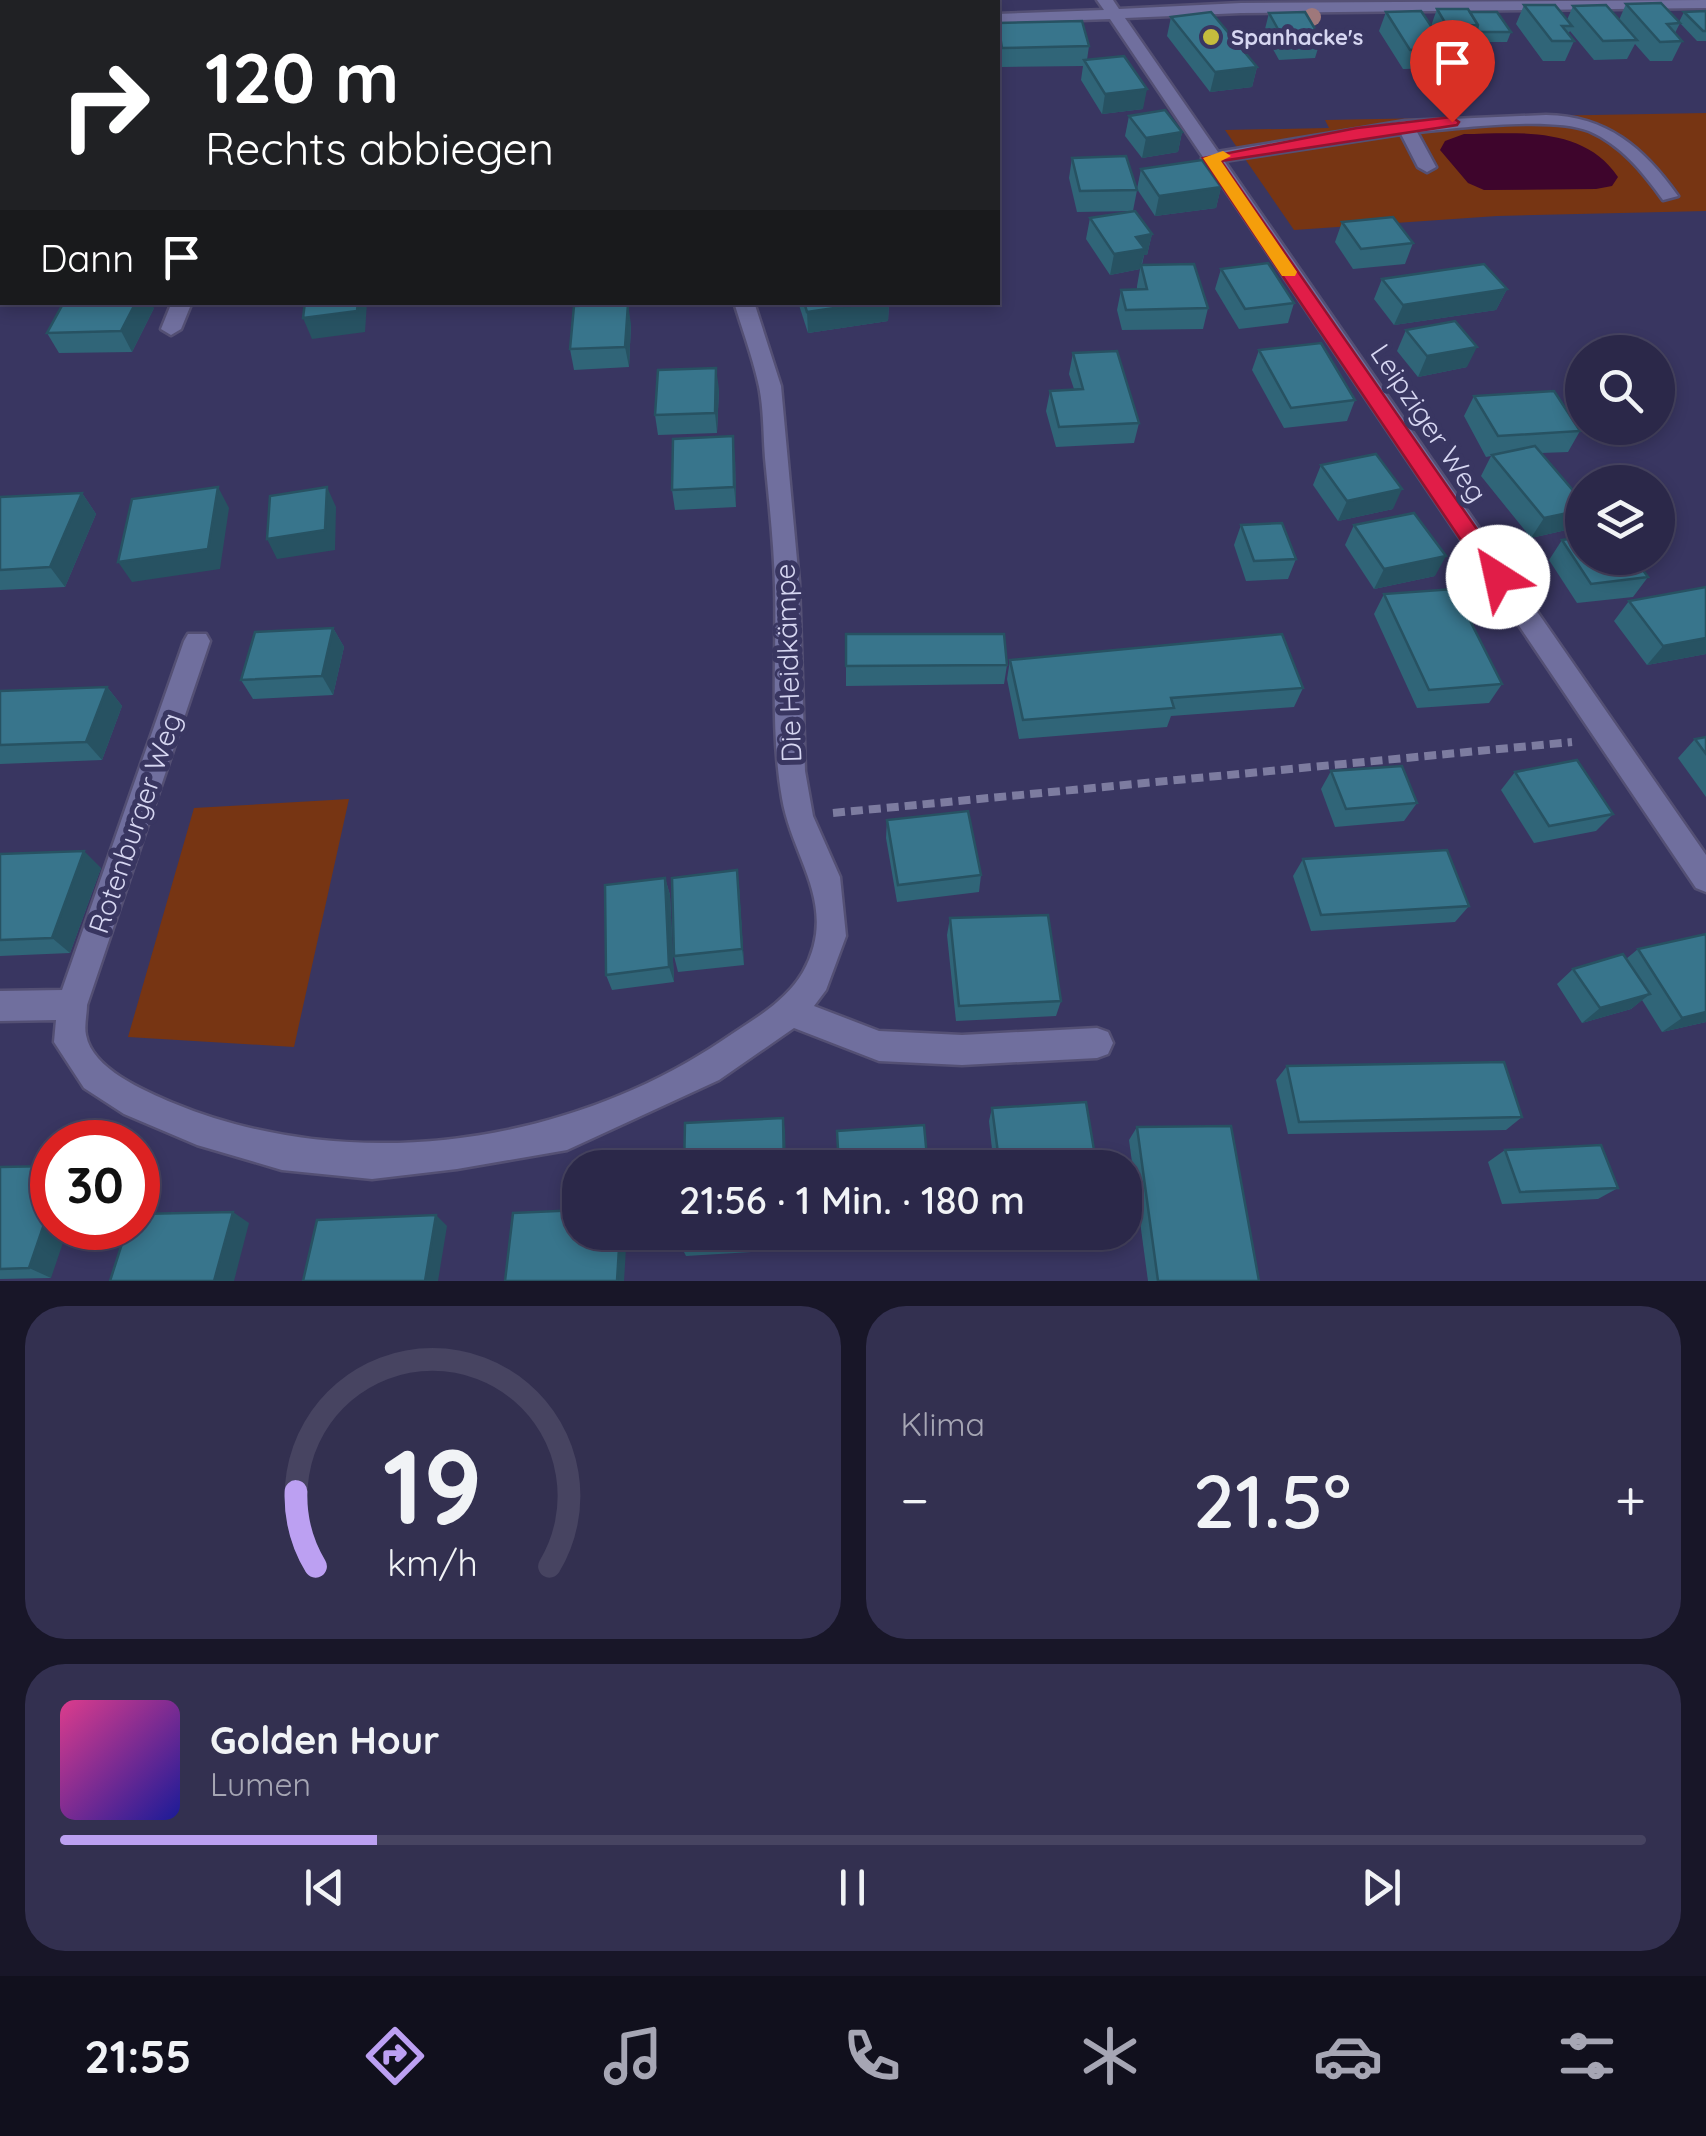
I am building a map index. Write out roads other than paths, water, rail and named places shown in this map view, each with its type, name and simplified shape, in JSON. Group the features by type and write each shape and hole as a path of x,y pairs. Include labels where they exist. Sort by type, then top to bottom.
{"street":[{"path":"1000,18 1110,6 1706,3"},
{"name":"Leipziger Weg","path":"1110,6 1706,879"},
{"path":"1211,158 1406,126 1567,121 1594,127 1644,161 1670,196"},
{"path":"1406,126 1427,167"},
{"path":"170,329 181,305"},
{"name":"Die Heidkämpe","path":"72,1005 70,1042 95,1077 134,1103 197,1129 282,1154 372,1162 456,1154 567,1134 708,1070 792,1012 815,980 830,936 826,877 800,816 791,770 787,582 770,386 745,305"},
{"name":"Rotenburger Weg","path":"72,1005 197,641"},
{"path":"0,1006 72,1005"},
{"path":"792,1012 879,1046 962,1050 1097,1043"}],"place":[{"name":"Spanhacke's","path":"1211,37"}]}
